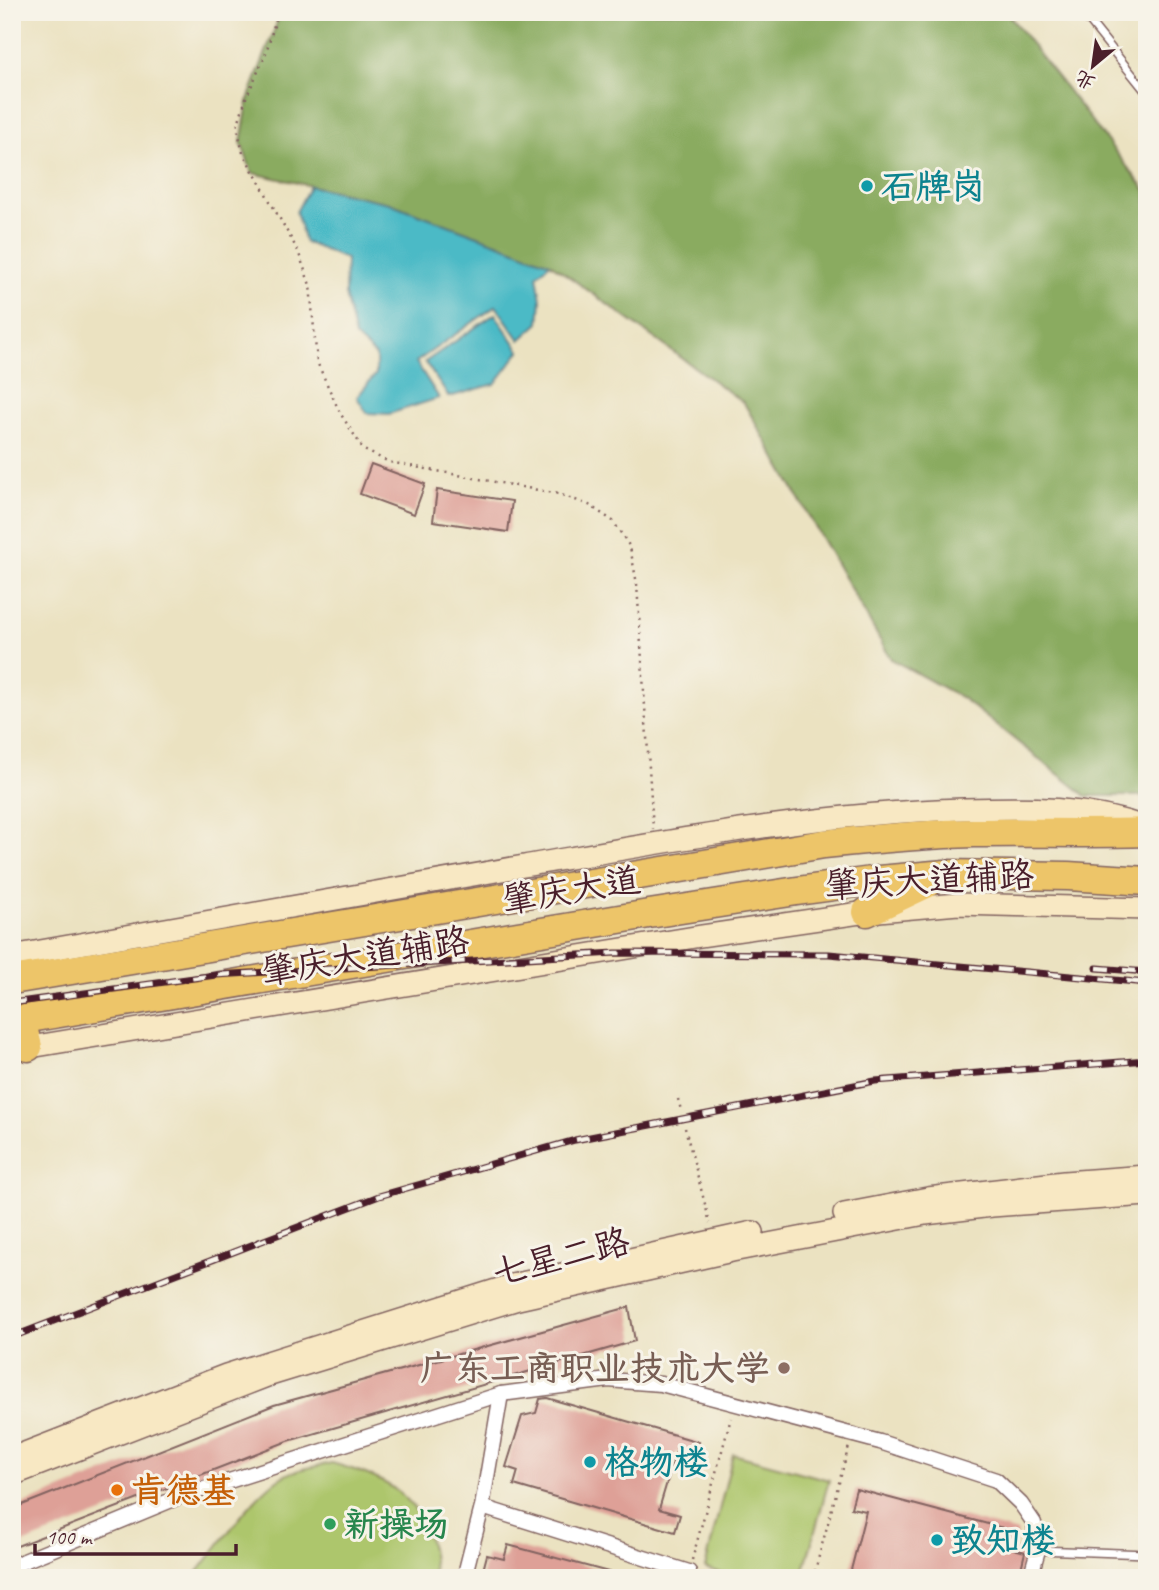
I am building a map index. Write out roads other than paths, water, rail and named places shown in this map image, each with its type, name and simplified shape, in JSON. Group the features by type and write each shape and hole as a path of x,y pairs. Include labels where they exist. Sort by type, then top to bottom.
{"highway":[{"name":"肇庆大道","path":"12,980 824,844 900,836 976,833 1065,835 1147,830"},
{"name":"肇庆大道","path":"17,1020 770,895 946,874 1068,876 1147,881"},
{"path":"867,912 946,874"},
{"path":"17,1020 20,1049"}],"street":[{"name":"肇庆大道辅路","path":"12,956 654,844 858,815 991,808 1074,810 1121,819 1147,830"},
{"name":"肇庆大道辅路","path":"20,1049 701,936 867,912 958,904 1147,909"},
{"name":"七星二路","path":"12,1458 226,1375 512,1285 714,1240 928,1198 1064,1182 1147,1176"},
{"name":"七星二路","path":"12,1475 267,1376 518,1299 745,1248 925,1214 992,1206 1147,1195"},
{"path":"12,1566 179,1497 500,1394 608,1380 661,1384 880,1442 996,1480 1021,1504 1034,1523 1038,1550 1030,1578"},
{"path":"464,1578 482,1507 500,1394"},
{"path":"482,1507 689,1572"}],"lane":[{"path":"1082,12 1147,93"},
{"path":"1038,1550 1147,1554"}],"water":[{"path":"310,186 389,203 550,263 537,275 541,300 539,323 520,340 496,306 416,362 439,398 389,414 367,413 357,397 376,374 376,356 355,337 345,295 346,259 305,242 296,212"},
{"path":"495,314 520,351 495,384 449,397 425,362"}],"railway":[{"path":"12,1003 216,975 616,953 829,954 1147,983"},
{"path":"1097,968 1147,972"},
{"path":"12,1337 379,1196 575,1140 875,1081 1147,1060"}],"place":[{"name":"石牌岗","path":"867,186"},
{"name":"广东工商职业技术大学","path":"784,1368"},
{"name":"格物楼","path":"590,1462"},
{"name":"肯德基","path":"117,1490"},
{"name":"新操场","path":"330,1524"},
{"name":"致知楼","path":"937,1540"}]}
